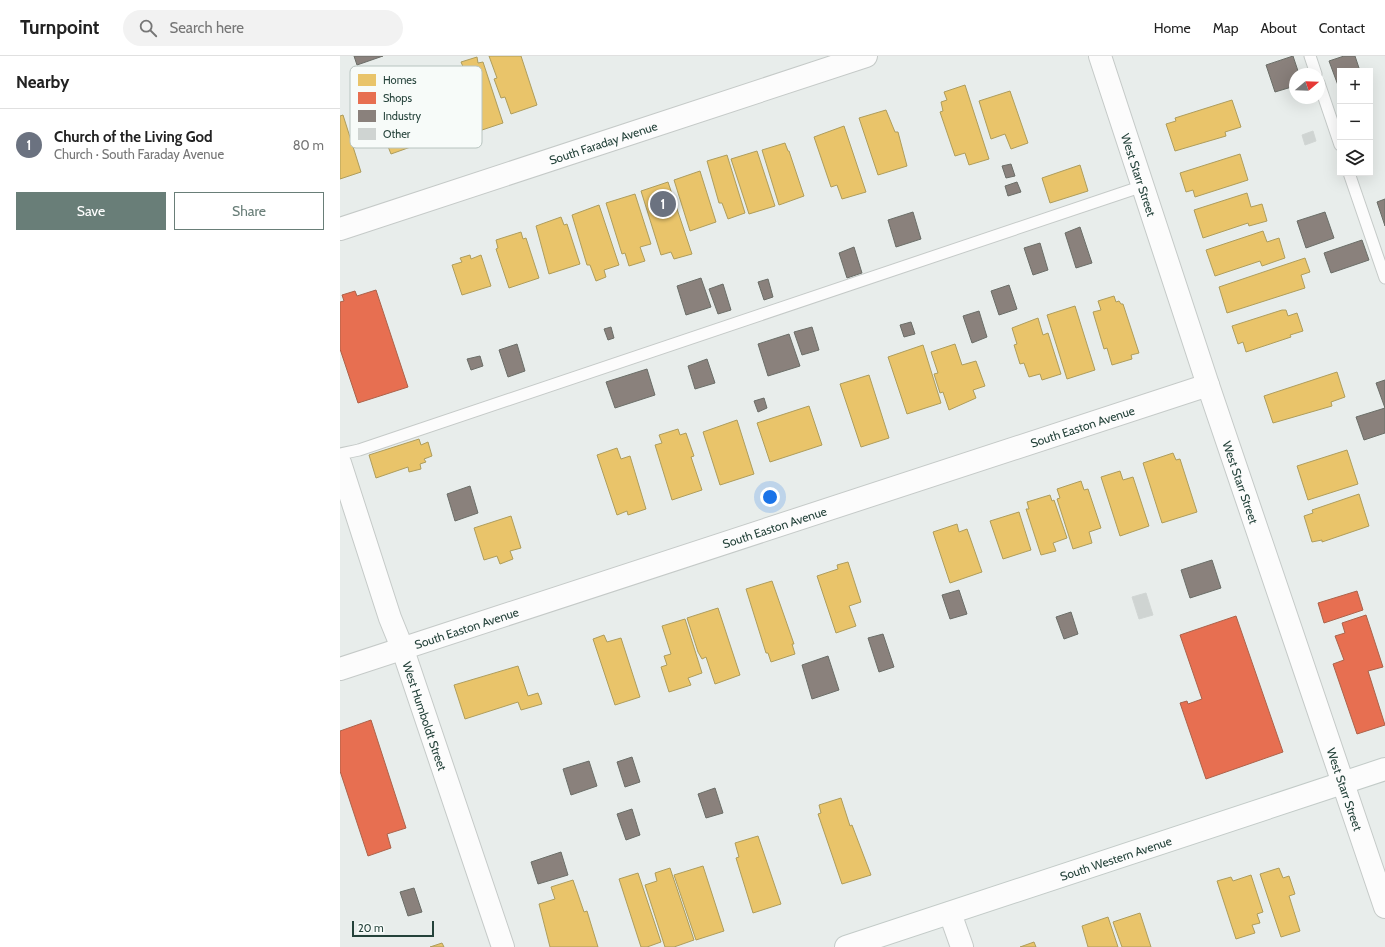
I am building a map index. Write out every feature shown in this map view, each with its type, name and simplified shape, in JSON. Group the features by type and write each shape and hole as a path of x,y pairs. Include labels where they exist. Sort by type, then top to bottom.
{"street":[{"name":"South Faraday Avenue","path":"340,229 866,56"},
{"name":"West Starr Street","path":"1100,56 1208,385 1385,907"},
{"name":"South Easton Avenue","path":"340,669 402,650 1208,385"},
{"name":"West Humboldt Street","path":"340,463 390,618 503,947"},
{"name":"South Western Avenue","path":"846,947 1385,770"},
{"path":"950,913 962,947"}],"lane":[{"path":"1310,56 1314,68"},
{"path":"1325,101 1338,140"},
{"path":"1350,176 1385,278"},
{"path":"340,454 366,447 1143,186"}],"building: Homes":[{"path":"489,56 521,56 537,105 511,114 505,97 501,98 494,79 497,78"},
{"path":"477,57 478,63 483,62 503,123 482,130 482,66 463,66 461,62"},
{"path":"965,85 989,159 969,165 965,153 955,156 940,112 943,111 941,102 947,100 944,92"},
{"path":"1010,91 1028,143 1011,149 1005,134 991,139 979,101"},
{"path":"1232,100 1241,127 1225,132 1226,136 1175,151 1166,124 1176,121 1175,118"},
{"path":"886,110 895,132 898,132 907,166 878,175 859,118"},
{"path":"343,115 350,137 350,148 353,148 361,172 340,179 340,116"},
{"path":"844,126 866,192 842,199 837,185 831,187 814,137"},
{"path":"785,143 804,196 779,205 762,150"},
{"path":"389,148 408,148 391,154"},
{"path":"757,151 775,206 749,214 731,159"},
{"path":"1240,154 1248,180 1195,197 1193,190 1186,192 1180,173"},
{"path":"727,155 745,213 728,219 722,203 719,203 707,161"},
{"path":"1080,165 1088,191 1050,203 1042,178"},
{"path":"700,171 716,222 690,231 674,180"},
{"path":"668,182 692,254 674,259 671,252 661,255 641,191"},
{"path":"1247,193 1251,207 1262,204 1267,221 1249,226 1248,223 1203,238 1194,210"},
{"path":"635,194 651,244 640,247 645,261 629,266 625,253 622,254 606,203"},
{"path":"599,205 619,265 604,270 606,277 596,281 590,265 587,265 572,215"},
{"path":"561,217 564,225 567,224 580,264 549,274 536,226"},
{"path":"1263,231 1267,242 1279,238 1285,258 1262,266 1260,261 1215,276 1206,250"},
{"path":"521,232 523,239 526,238 539,278 509,288 496,249 498,248 496,240"},
{"path":"470,255 471,259 481,255 491,286 462,295 452,265 462,262 460,258"},
{"path":"1305,258 1310,272 1301,275 1305,288 1227,313 1219,287"},
{"path":"1114,296 1116,302 1119,301 1123,304 1139,353 1131,355 1132,359 1112,365 1107,348 1104,349 1093,312 1101,310 1098,301"},
{"path":"1075,306 1095,370 1067,379 1047,315"},
{"path":"1286,310 1288,316 1297,313 1303,331 1290,335 1291,337 1246,352 1243,342 1238,344 1232,326"},
{"path":"1038,318 1043,335 1048,333 1061,374 1042,380 1040,374 1029,377 1024,363 1020,364 1014,345 1017,344 1012,328"},
{"path":"955,344 962,365 976,361 985,386 973,390 976,398 949,410 943,392 940,393 934,374 938,373 931,352"},
{"path":"923,345 941,403 907,414 888,357"},
{"path":"1337,372 1345,397 1331,402 1332,406 1273,423 1264,396"},
{"path":"869,375 889,438 861,447 840,384"},
{"path":"809,406 822,445 770,462 757,423"},
{"path":"737,420 754,474 720,485 703,432"},
{"path":"678,429 680,435 686,433 694,456 691,457 702,490 672,500 655,445 662,443 659,435"},
{"path":"419,439 421,445 428,442 432,456 424,459 426,462 420,464 421,469 409,472 408,467 376,478 369,455"},
{"path":"617,448 621,459 630,456 646,509 628,515 627,511 617,515 597,455"},
{"path":"1347,450 1358,484 1308,500 1297,466"},
{"path":"1173,453 1176,460 1180,459 1197,512 1162,523 1143,463"},
{"path":"1120,471 1123,480 1133,477 1149,526 1120,536 1101,477"},
{"path":"1081,481 1084,490 1088,489 1101,528 1089,532 1092,543 1073,549 1057,499 1060,498 1057,489"},
{"path":"1359,494 1369,526 1322,542 1322,540 1312,542 1304,516 1313,513 1312,510"},
{"path":"1050,495 1052,501 1054,500 1067,538 1053,543 1056,551 1041,555 1026,509 1029,509 1027,502"},
{"path":"1019,512 1031,550 1003,559 990,521"},
{"path":"511,516 521,548 510,551 513,559 500,564 497,556 484,560 474,528"},
{"path":"957,524 959,532 967,529 982,572 950,583 933,532"},
{"path":"848,562 861,602 849,606 856,626 836,633 817,576 838,569 837,565"},
{"path":"772,581 794,644 792,644 795,654 771,662 768,653 766,653 746,589"},
{"path":"718,608 740,675 715,684 706,657 702,659 698,652 687,618"},
{"path":"685,619 702,673 688,678 691,685 669,692 661,667 667,665 664,656 671,654 662,626"},
{"path":"604,635 607,642 621,638 640,697 615,705 593,639"},
{"path":"518,666 528,696 538,693 542,704 521,710 518,702 465,719 454,685"},
{"path":"841,798 850,826 852,825 871,875 842,884 818,814 821,813 819,805"},
{"path":"758,836 781,904 753,913 736,858 739,857 735,843"},
{"path":"703,866 724,931 696,940 674,875"},
{"path":"670,868 694,940 674,947 665,947 645,885 657,881 655,873"},
{"path":"1279,868 1283,878 1289,876 1295,894 1289,896 1300,931 1281,937 1260,874"},
{"path":"638,873 661,942 647,947 641,947 619,879"},
{"path":"1251,875 1263,912 1257,914 1260,923 1252,925 1255,933 1236,939 1217,881 1231,877 1233,881"},
{"path":"573,880 584,912 587,911 598,947 550,947 539,904 555,899 551,887"},
{"path":"1140,913 1151,947 1122,947 1113,922"},
{"path":"1108,917 1118,947 1088,947 1082,926"},
{"path":"1034,942 1036,947 1020,947"},
{"path":"442,943 444,947 430,947"}],"building: Shops":[{"path":"376,290 408,387 358,403 340,349 340,302 344,301 342,295 355,291 357,296"},
{"path":"1357,591 1363,610 1324,623 1318,603"},
{"path":"1366,615 1383,667 1368,671 1385,725 1357,734 1333,664 1344,660 1335,636 1345,633 1342,623"},
{"path":"1236,616 1283,752 1206,779 1180,703 1187,701 1188,704 1202,699 1180,635"},
{"path":"371,720 406,828 387,834 391,848 368,856 340,771 340,731"}],"building: Industry":[{"path":"354,56 383,56 357,65"},
{"path":"1293,56 1297,68 1289,68 1289,88 1275,92 1266,65"},
{"path":"1344,56 1355,56 1359,68 1337,68 1337,83 1329,61"},
{"path":"1011,164 1015,176 1006,178 1002,166"},
{"path":"1017,182 1021,192 1008,196 1005,186"},
{"path":"1385,199 1385,226 1377,202"},
{"path":"913,212 921,239 896,247 888,220"},
{"path":"1325,212 1334,238 1306,248 1297,221"},
{"path":"1080,227 1092,263 1076,268 1065,233"},
{"path":"1362,240 1369,260 1331,273 1324,253"},
{"path":"1040,243 1048,270 1033,275 1024,248"},
{"path":"854,247 862,273 847,278 839,253"},
{"path":"701,278 711,307 686,315 677,286"},
{"path":"768,279 773,297 764,300 758,282"},
{"path":"723,284 731,310 718,314 709,289"},
{"path":"1009,285 1017,309 999,315 991,291"},
{"path":"979,311 987,337 972,343 963,316"},
{"path":"911,322 915,334 904,337 900,325"},
{"path":"611,327 614,338 608,340 604,329"},
{"path":"812,327 819,350 802,355 794,332"},
{"path":"789,334 800,366 768,376 758,344"},
{"path":"517,344 525,371 508,377 499,350"},
{"path":"480,356 483,366 471,370 467,359"},
{"path":"707,359 715,383 695,389 688,366"},
{"path":"647,369 655,395 615,408 606,382"},
{"path":"1385,380 1385,408 1376,383"},
{"path":"764,398 767,408 758,412 754,401"},
{"path":"1385,408 1385,433 1364,440 1356,417"},
{"path":"470,486 478,513 455,521 447,494"},
{"path":"1212,560 1221,588 1190,598 1181,570"},
{"path":"959,590 967,614 950,619 942,595"},
{"path":"1071,612 1078,634 1064,639 1056,617"},
{"path":"883,634 894,667 879,672 868,638"},
{"path":"828,656 839,690 812,699 802,665"},
{"path":"632,757 640,782 625,787 617,762"},
{"path":"589,761 597,786 571,795 563,769"},
{"path":"715,788 723,813 706,818 698,794"},
{"path":"632,809 640,835 626,840 617,814"},
{"path":"561,852 568,875 538,884 531,862"},
{"path":"414,888 422,912 408,916 400,892"}],"building: Other":[{"path":"1313,131 1316,141 1305,145 1302,135"},
{"path":"1146,593 1153,615 1139,619 1132,597"}],"place":[{"name":"Church of the Living God","path":"663,204"}]}
